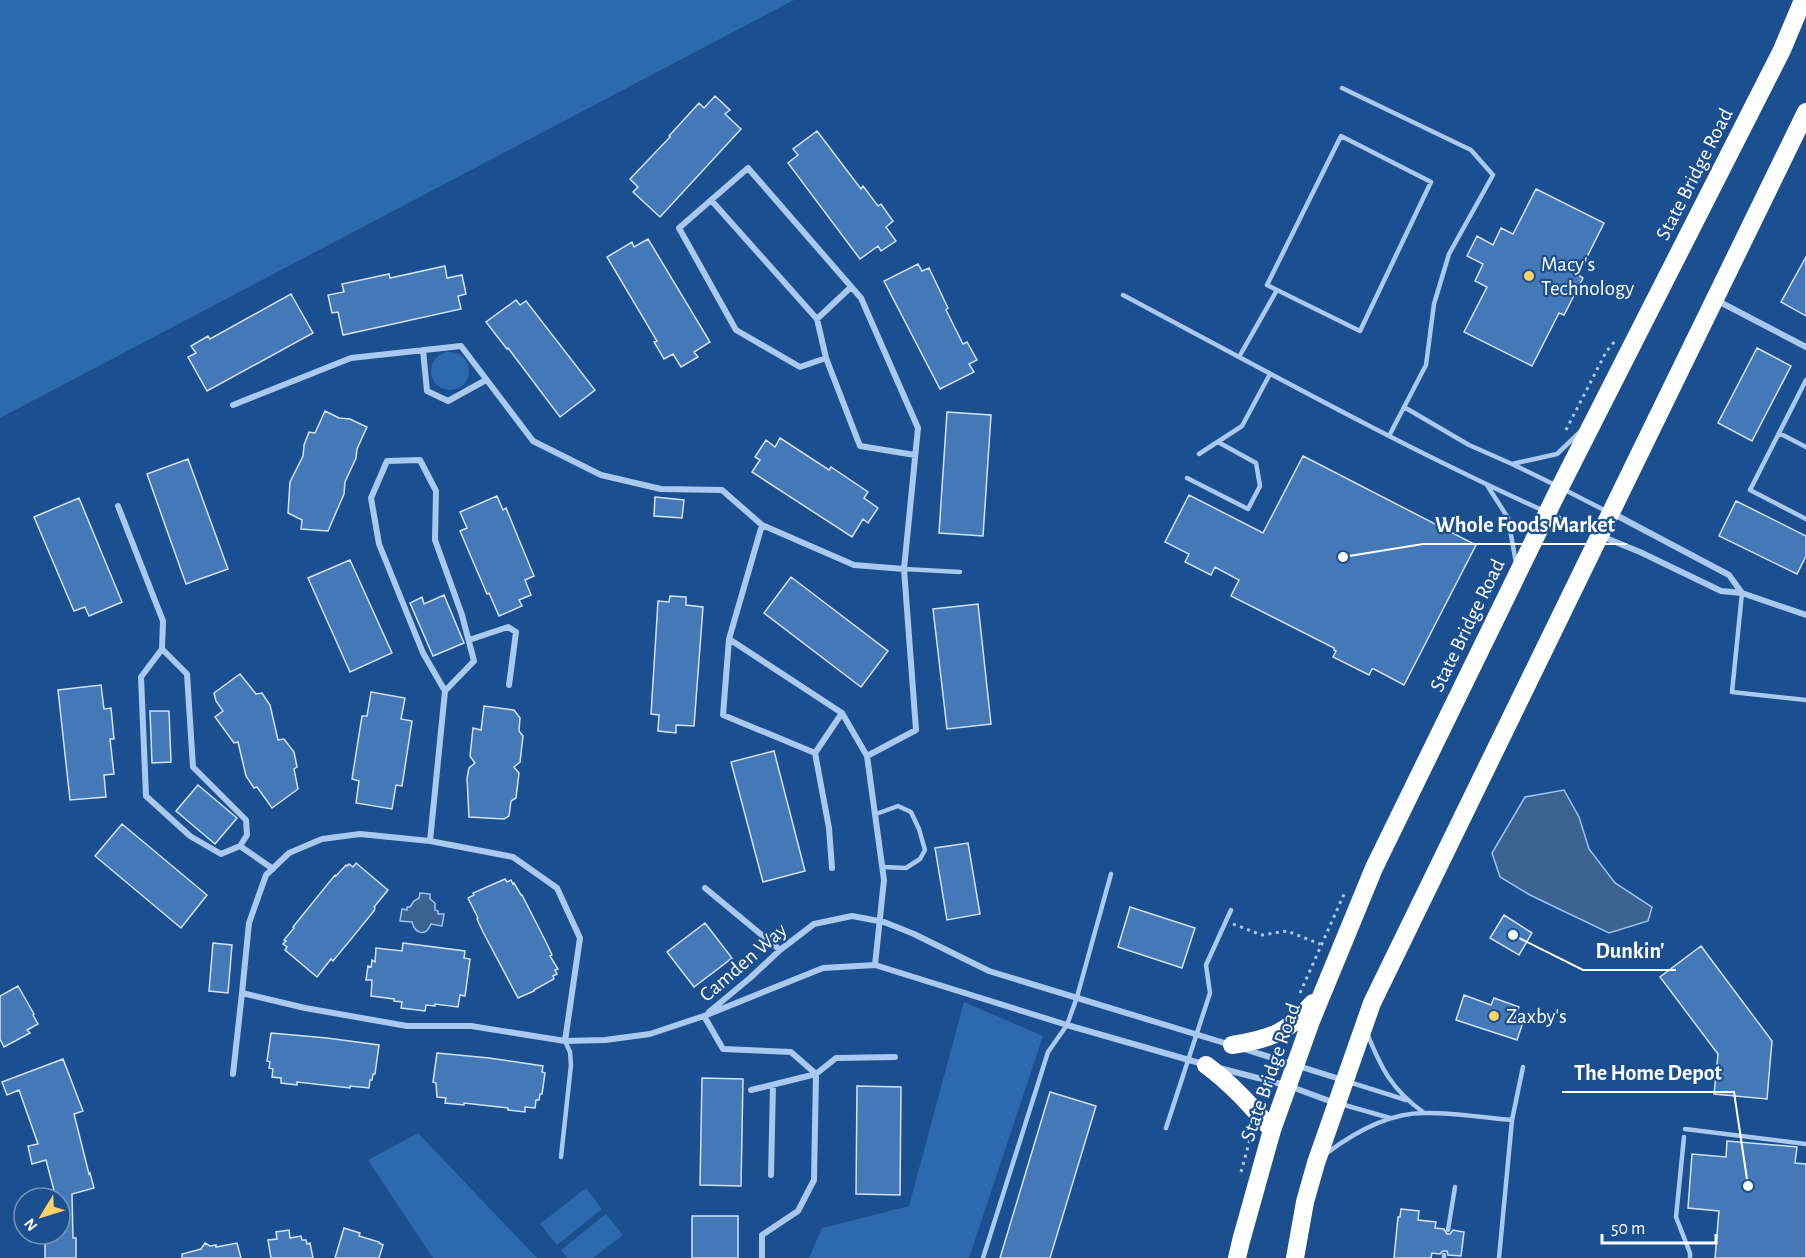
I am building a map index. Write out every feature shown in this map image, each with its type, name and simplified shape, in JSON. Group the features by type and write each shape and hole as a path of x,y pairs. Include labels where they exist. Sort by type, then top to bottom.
{"highway":[{"name":"State Bridge Road","path":"1237,1258 1272,1130 1322,992 1374,868 1560,488 1782,50 1803,0"},
{"path":"1294,1258 1305,1202 1316,1163 1372,1003 1806,112"},
{"path":"1232,1045 1270,1037 1284,1029 1298,1019 1322,992"},
{"path":"1206,1065 1226,1080 1272,1130"}],"street":[{"path":"826,358 800,368 736,330 679,228 748,168 861,298 918,428 904,569 916,730 867,756"},
{"path":"711,200 817,319 826,358 860,446 915,455"},
{"path":"817,319 851,287"},
{"path":"1715,300 1806,347"},
{"path":"233,405 351,358 461,346 533,441 601,475 661,489 722,490 762,525 854,565 904,569"},
{"path":"423,350 428,392 448,401 486,380"},
{"path":"430,841 445,691 423,653 379,544 371,498 387,461 420,460 436,491 435,540 462,615 474,661 445,691"},
{"path":"118,507 163,621 162,649 141,677 146,796 190,836 221,854 240,846 247,835 246,820 193,767 187,674 162,649"},
{"path":"1611,513 1729,575 1742,593"},
{"path":"762,525 729,639 723,715 815,753"},
{"path":"1600,536 1640,552 1721,591 1742,593 1806,615"},
{"path":"469,640 508,627 516,632 509,686"},
{"path":"729,639 842,713 867,756 884,880 874,965"},
{"path":"832,868 829,828 815,753 842,713"},
{"path":"233,1074 249,922 267,875 289,854 322,839 360,834 430,841 513,857 557,888 580,938 565,1041"},
{"path":"240,846 273,869"},
{"path":"705,888 780,950"},
{"name":"Camden Way","path":"704,1016 780,950 814,924 852,916 879,921 914,934 989,971 1344,1080"},
{"name":"Camden Way","path":"704,1016 823,968 874,965 1067,1025 1289,1086 1336,1103"},
{"path":"242,993 305,1008 406,1026 471,1026 565,1041 605,1040 650,1034 704,1016 723,1049 791,1052 816,1074 814,1180 798,1211 762,1234 762,1258"},
{"path":"751,1090 816,1074 836,1058 895,1058"},
{"path":"771,1175 773,1085"}],"lane":[{"path":"1342,88 1471,150 1492,175 1449,254 1434,304 1426,365 1389,436"},
{"path":"1341,136 1431,182 1360,332 1276,290 1267,285 1341,136"},
{"path":"1239,357 1276,290"},
{"path":"1123,295 1389,436 1487,485 1600,536"},
{"path":"1199,454 1242,426 1270,374"},
{"path":"1806,380 1750,490 1806,519"},
{"path":"1404,407 1468,445 1611,513"},
{"path":"1512,464 1557,454 1597,415"},
{"path":"1779,433 1806,447"},
{"path":"1187,478 1248,509 1260,486 1257,463 1218,442"},
{"path":"1487,485 1508,518 1518,573"},
{"path":"904,569 960,572"},
{"path":"1742,593 1732,692 1806,700"},
{"path":"876,814 898,806 911,812 919,829 924,850 920,859 906,868 883,867"},
{"path":"983,1258 1048,1052 1067,1025 1077,997 1111,874"},
{"path":"1166,1128 1210,993 1206,965 1231,910"},
{"path":"1364,1026 1376,1058 1388,1077 1406,1100 1423,1112"},
{"path":"561,1157 571,1065 570,1052 565,1041"},
{"path":"1499,1258 1512,1120 1523,1067"},
{"path":"1344,1080 1406,1100"},
{"path":"1336,1103 1390,1118"},
{"path":"1316,1163 1347,1138 1390,1118 1423,1112 1512,1120"},
{"path":"1685,1129 1806,1144"},
{"path":"1684,1137 1676,1217 1690,1258"},
{"path":"1448,1230 1455,1187"}],"path":[{"path":"1226,921 1262,935 1287,931 1321,945"},
{"path":"1239,1181 1256,1112"}],"shaded area":[{"path":"0,0 794,0 0,418"},
{"path":"450,352 463,358 469,371 463,384 450,390 437,384 431,371 437,358"},
{"path":"1564,790 1579,817 1589,849 1615,883 1652,907 1648,921 1609,933 1530,895 1500,877 1492,853 1525,797"},
{"path":"420,893 430,894 430,899 435,903 435,910 438,914 444,914 442,926 431,924 426,931 421,932 413,926 412,922 400,921 402,909 407,910 407,907 419,898"},
{"path":"964,1002 1043,1036 969,1258 809,1258 822,1228 909,1206"},
{"path":"418,1133 537,1258 433,1258 368,1160"},
{"path":"586,1188 602,1209 557,1245 540,1224"},
{"path":"606,1214 623,1235 593,1258 567,1258 561,1250"}],"building":[{"path":"715,96 730,110 725,114 741,129 660,217 633,192 638,187 630,179 699,103 704,108"},
{"path":"817,131 861,189 863,186 878,206 881,204 893,221 886,227 896,241 881,251 878,246 860,259 788,163 798,155 793,149"},
{"name":"Macy's Technology","path":"1536,189 1604,223 1578,275 1583,278 1564,315 1559,313 1532,366 1464,332 1487,287 1475,281 1483,264 1467,256 1477,236 1493,245 1501,228 1513,234"},
{"path":"648,239 710,342 694,352 698,357 681,367 673,354 664,359 654,342 657,341 607,257 632,242 634,247"},
{"path":"1806,257 1806,316 1781,302"},
{"path":"918,264 922,271 929,268 963,344 967,342 977,360 969,364 974,372 940,389 884,281"},
{"path":"445,266 447,278 462,275 466,294 458,296 461,309 343,335 338,312 332,313 328,295 344,292 342,284 389,274 390,278"},
{"path":"291,294 313,333 207,391 188,357 196,353 191,346 208,336 210,339"},
{"path":"516,300 520,305 526,301 595,390 560,417 486,322"},
{"path":"1757,348 1791,366 1752,441 1718,423"},
{"path":"325,411 367,427 345,482 344,494 328,531 301,529 302,520 288,513 290,482 303,456 309,432 315,433"},
{"path":"947,412 991,415 983,536 939,533"},
{"path":"780,438 829,470 831,467 868,492 864,498 878,508 868,523 863,519 852,537 752,472 760,460 755,457 766,440 775,447"},
{"path":"1303,456 1476,545 1404,685 1374,669 1369,675 1333,657 1336,651 1334,648 1231,596 1239,580 1215,567 1211,575 1185,562 1189,554 1165,542 1189,495 1263,533"},
{"path":"188,459 228,569 186,584 147,474"},
{"path":"497,496 503,510 506,508 534,576 525,580 531,595 519,600 522,606 499,616 460,531 467,528 460,512"},
{"path":"655,497 684,500 682,518 654,516"},
{"path":"79,498 122,602 89,616 85,607 74,611 34,517"},
{"path":"1736,501 1806,536 1806,556 1797,574 1719,536"},
{"path":"350,560 392,653 350,672 308,578"},
{"path":"791,577 888,651 861,687 764,613"},
{"path":"444,595 464,643 433,656 410,603 422,597 424,604"},
{"path":"670,596 686,597 686,605 703,607 694,726 676,725 676,733 658,731 659,715 651,714 658,601 669,602"},
{"path":"978,604 991,724 947,729 933,609"},
{"path":"240,674 256,694 262,693 270,705 278,740 284,739 294,752 297,767 294,769 298,789 272,808 246,776 238,742 234,743 215,717 223,711 214,693"},
{"path":"101,685 104,709 111,708 114,739 110,739 114,774 104,775 106,797 70,800 58,690"},
{"path":"371,692 405,698 401,719 412,721 402,786 396,785 392,809 356,803 359,781 352,779 362,716 367,716"},
{"path":"484,706 514,710 520,718 519,731 523,736 520,762 514,767 519,773 516,798 511,801 509,816 504,819 469,817 467,778 469,768 475,763 470,756 473,728 481,730"},
{"path":"150,711 169,711 171,762 152,763"},
{"path":"774,751 805,871 763,882 731,762"},
{"path":"198,785 237,818 215,844 176,811"},
{"path":"122,824 207,895 181,928 95,856"},
{"path":"968,843 980,914 947,920 935,848"},
{"path":"356,863 388,890 374,907 374,911 317,977 285,950 287,947 283,944 286,941 284,940 335,875 346,865 353,867"},
{"path":"505,879 507,882 511,880 522,895 558,969 555,970 557,974 553,976 554,979 518,998 468,898 474,895 473,893"},
{"path":"1130,907 1195,928 1182,968 1118,947"},
{"path":"1504,915 1532,933 1519,955 1490,938"},
{"path":"705,923 732,958 694,987 667,952"},
{"path":"213,943 232,945 228,993 209,991"},
{"path":"403,943 465,951 464,958 470,959 465,996 460,995 458,1007 426,1005 425,1011 401,1008 402,1002 371,996 372,980 366,980 368,966 371,967 372,960 375,962 376,948 402,951"},
{"path":"1701,946 1772,1041 1767,1099 1714,1094 1718,1054 1660,977"},
{"path":"18,986 38,1024 27,1030 30,1033 4,1047 0,1039 0,996"},
{"path":"1464,995 1491,1005 1494,998 1519,1007 1514,1020 1523,1022 1517,1040 1456,1020"},
{"path":"271,1033 379,1045 375,1074 370,1080 369,1088 297,1082 297,1085 281,1083 281,1078 272,1077 273,1069 269,1068 270,1062 267,1061"},
{"path":"437,1053 543,1066 542,1072 545,1073 542,1094 539,1100 536,1100 535,1108 525,1107 525,1112 464,1103 464,1105 445,1103 446,1098 437,1097 436,1083 433,1082"},
{"path":"63,1059 83,1111 74,1114 94,1188 72,1194 72,1186 53,1186 46,1160 32,1164 28,1146 38,1144 19,1090 7,1095 2,1082"},
{"path":"702,1078 743,1079 741,1186 700,1185"},
{"path":"857,1086 901,1087 900,1195 856,1194"},
{"path":"1050,1092 1096,1106 1050,1258 1000,1258"},
{"path":"1727,1141 1797,1147 1795,1163 1806,1164 1806,1258 1715,1258 1719,1211 1688,1208 1692,1154 1726,1157"},
{"path":"72,1194 76,1258 45,1258 45,1246 72,1246"},
{"path":"1401,1209 1419,1211 1418,1220 1436,1222 1435,1228 1444,1229 1447,1234 1453,1230 1464,1232 1461,1256 1448,1255 1447,1251 1443,1251 1440,1254 1432,1253 1431,1258 1394,1258 1398,1217 1400,1217"},
{"path":"692,1216 738,1216 738,1258 692,1258"},
{"path":"344,1228 360,1233 359,1236 383,1245 379,1258 335,1258"},
{"path":"289,1230 290,1238 301,1236 307,1244 310,1243 313,1258 271,1258 268,1240 277,1239 276,1232"},
{"path":"205,1243 210,1246 216,1245 216,1247 237,1243 241,1258 182,1258 182,1254 201,1249"}],"place":[{"name":"Macy's Technology","path":"1529,276"},
{"name":"Whole Foods Market","path":"1343,557"},
{"name":"Dunkin'","path":"1513,935"},
{"name":"Zaxby's","path":"1494,1016"},
{"name":"The Home Depot","path":"1748,1186"}]}
